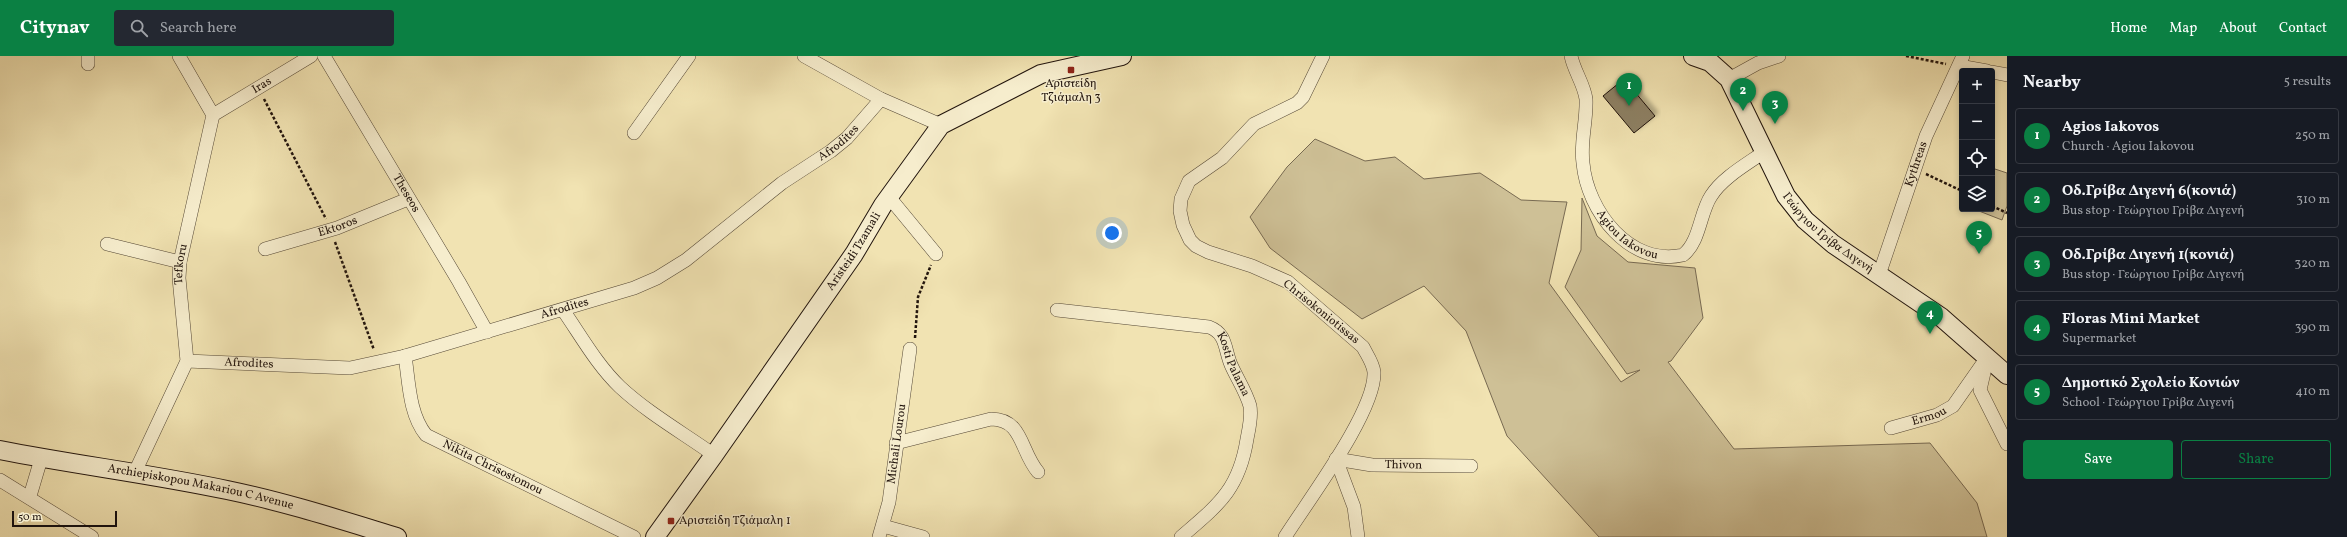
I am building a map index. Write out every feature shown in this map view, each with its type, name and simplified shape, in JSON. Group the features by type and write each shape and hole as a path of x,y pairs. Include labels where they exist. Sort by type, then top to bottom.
{"street":[{"path":"179,56 213,115"},
{"name":"Iras","path":"213,115 311,56"},
{"name":"Theseos","path":"324,56 408,199 459,282 487,332"},
{"path":"634,133 689,56"},
{"path":"804,56 881,99 941,125"},
{"name":"Aristeidi Tzamali","path":"655,537 854,254 889,197 941,125 1041,74 1122,56"},
{"name":"Chrisokoniotissas","path":"1285,537 1336,460 1358,423 1371,392 1374,372 1363,347 1288,282 1252,266 1208,252 1196,246 1190,240 1183,225 1180,211 1181,199 1189,181 1222,158 1254,124 1297,103 1303,97 1323,56"},
{"name":"Agiou Iakovou","path":"1571,56 1586,98 1582,151 1587,184 1605,221 1631,245 1646,253 1661,256 1684,254 1691,247 1711,195 1720,185 1764,152"},
{"name":"Γεώργιου Γρίβα Διγενή","path":"1693,56 1710,62 1729,79 1786,196 1805,220 1833,244 1941,317 1988,356 2007,375"},
{"path":"1729,79 1758,63 1779,56"},
{"path":"1961,61 1979,68"},
{"name":"Kythreas","path":"1879,275 1926,136 1961,61"},
{"path":"1995,73 2007,75"},
{"name":"Afrodites","path":"187,361 350,368 405,356 634,288 657,278 686,260 776,187 847,138 881,99"},
{"name":"Tefkoru","path":"187,361 179,278 180,262 213,115"},
{"path":"889,197 936,254"},
{"name":"Ektoros","path":"265,249 337,228 408,199"},
{"path":"107,244 180,262"},
{"path":"563,310 602,367 620,387 645,407 714,455"},
{"name":"Kosti Palama","path":"1057,310 1209,327 1216,330 1224,339 1229,362 1244,392 1250,410 1243,463 1235,481 1225,496 1181,537"},
{"name":"Michali Lourou","path":"881,531 889,502 910,349"},
{"name":"Nikita Chrisostomou","path":"405,356 414,410 421,428 426,435 634,537"},
{"path":"1988,356 1980,390 2007,444"},
{"name":"Ermou","path":"1892,428 1936,415 1953,406 1988,356"},
{"path":"136,472 187,361"},
{"path":"896,443 991,419 1001,419 1012,425 1031,463 1038,472"},
{"name":"Archiepiskopou Makariou C Avenue","path":"0,450 41,459 136,472 243,494 301,508 397,537"},
{"path":"30,496 41,459"},
{"path":"1336,460 1354,507 1358,537"},
{"name":"Thivon","path":"1336,460 1372,465 1471,466"},
{"path":"0,480 30,496 92,537"},
{"path":"881,531 923,537"}],"path":[{"path":"1906,56 1961,61"},
{"path":"1915,169 1959,190"},
{"path":"1995,207 2007,213"},
{"path":"910,349 916,335 918,297 936,254"}],"shaded area":[{"path":"1315,139 1365,161 1395,157 1424,179 1480,173 1521,200 1567,202 1549,283 1621,382 1640,370 1627,374 1565,287 1581,250 1582,198 1597,236 1628,262 1695,268 1703,318 1671,361 1668,362 1734,449 1930,443 1977,503 1987,537 1599,537 1507,436 1466,331 1424,286 1362,319 1270,248 1250,217 1287,167"},
{"path":"1995,169 2007,173 2007,206 2002,220 1982,212 1995,212"}],"building":[{"path":"1624,79 1655,116 1634,133 1603,96"}],"place":[{"name":"Αριστείδη Τζιάμαλη 3","path":"1071,70"},
{"name":"Agios Iakovos","path":"1629,106"},
{"name":"Οδ.Γρίβα Διγενή 6(κονιά)","path":"1743,111"},
{"name":"Οδ.Γρίβα Διγενή 1(κονιά)","path":"1775,124"},
{"name":"Δημοτικό Σχολείο Κονιών","path":"1979,254"},
{"name":"Floras Mini Market","path":"1930,334"},
{"name":"Αριστείδη Τζιάμαλη 1","path":"671,521"}]}
